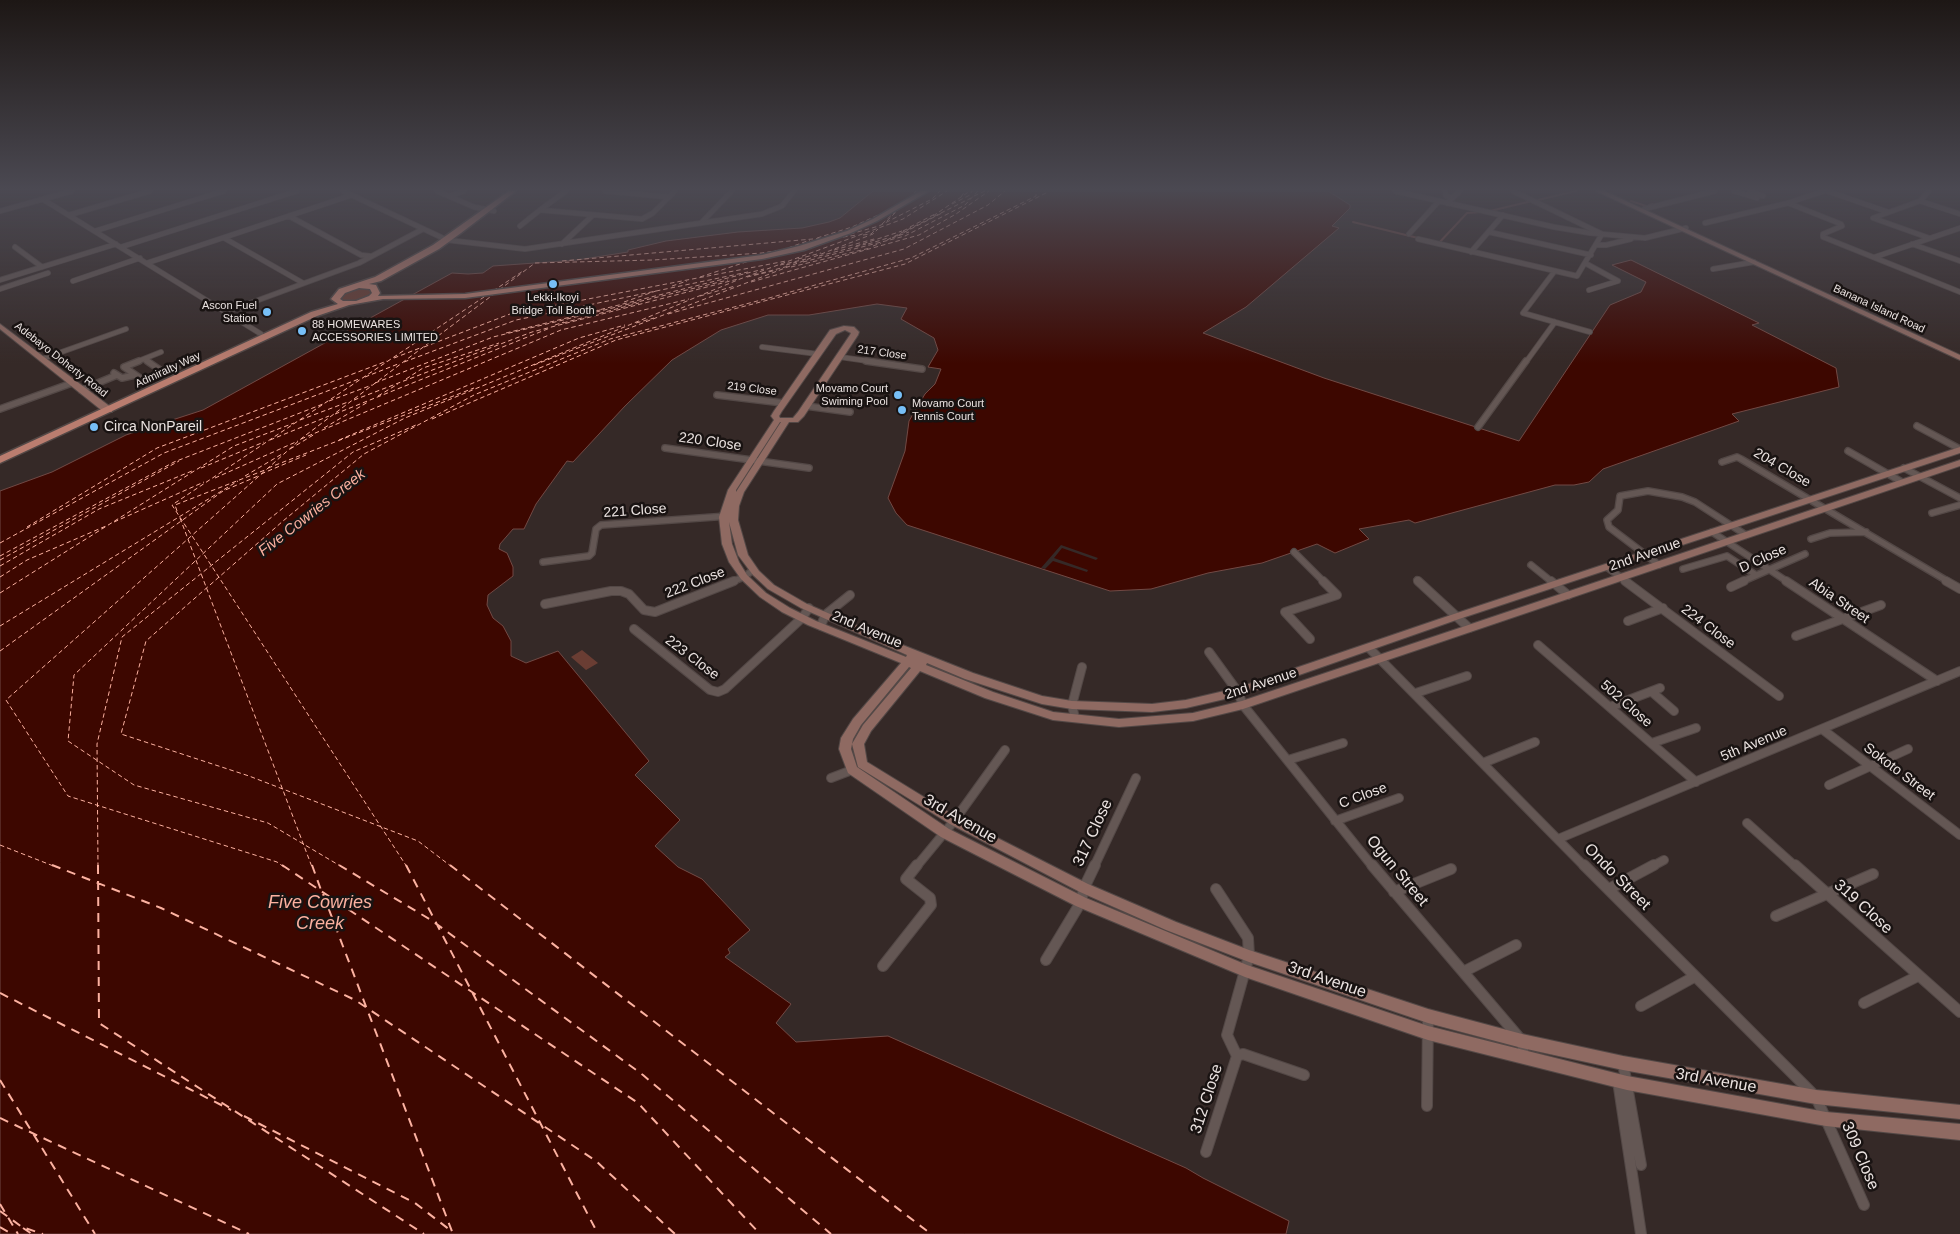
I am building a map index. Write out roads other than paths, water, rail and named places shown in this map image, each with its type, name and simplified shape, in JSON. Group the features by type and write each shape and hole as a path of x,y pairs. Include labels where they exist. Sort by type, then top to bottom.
{"main road":[{"path":"359,286 385,276 434,249"},
{"path":"367,300 375,295 376,290 384,281 436,249"},
{"path":"389,296 466,293 759,255 785,249"},
{"path":"359,286 369,286 389,296 465,296 762,257 796,249"},
{"name":"Admiralty Way","path":"0,460 321,306 342,291 359,286"},
{"path":"336,296 337,302 346,304"},
{"name":"Admiralty Way","path":"0,453 106,409 314,314 346,304 389,296"}],"street":[{"path":"17,249 42,267"},
{"path":"0,280 106,249"},
{"path":"124,249 261,334"},
{"path":"147,263 191,249"},
{"path":"243,249 303,283"},
{"path":"349,249 361,255 370,256"},
{"path":"226,312 359,263 385,249"},
{"path":"1457,249 1577,276 1594,249"},
{"path":"1471,252 1474,249"},
{"path":"1562,249 1590,255"},
{"name":"Banana Island Road","path":"1726,249 1960,356"},
{"name":"Banana Island Road","path":"1728,249 1960,356"},
{"path":"1853,249 1960,292"},
{"path":"1875,257 1899,249"},
{"path":"1924,249 1960,262"},
{"path":"73,281 140,258"},
{"path":"1713,269 1754,262"},
{"path":"1585,263 1618,281 1589,290"},
{"path":"1554,272 1523,313 1590,332"},
{"path":"0,289 48,273"},
{"path":"1478,427 1555,322"},
{"name":"Adebayo Doherty Road","path":"0,326 106,409"},
{"name":"2nd Avenue","path":"844,328 851,329 855,332 854,336 840,357 798,418 795,420 783,420 776,416 833,332 844,328"},
{"path":"42,359 126,329"},
{"path":"762,347 818,354"},
{"path":"126,369 124,367 161,352"},
{"name":"217 Close","path":"840,357 922,369"},
{"path":"144,359 163,372"},
{"path":"126,369 143,380 176,366"},
{"path":"126,369 114,373 122,378 135,375"},
{"path":"81,390 117,375"},
{"path":"0,409 72,383"},
{"name":"219 Close","path":"717,395 784,403"},
{"path":"806,406 850,412"},
{"name":"2nd Avenue","path":"783,420 732,490 729,516 727,544 734,562 744,577 763,595 802,618 821,626 1019,694 1072,705 1152,708 1186,704 1238,692 1960,449"},
{"path":"1917,426 1960,449"},
{"name":"220 Close","path":"665,448 809,468"},
{"path":"1848,451 1902,482"},
{"name":"204 Close","path":"1722,462 1737,457 1742,459 1960,589"},
{"name":"2nd Avenue","path":"729,516 743,555 753,570 779,592 916,660 1023,707 1053,716 1119,722 1168,721 1243,705 1960,463"},
{"path":"1904,468 1960,498"},
{"path":"1659,565 1609,527 1607,520 1617,512 1620,496 1648,491 1689,499 1746,535"},
{"path":"1932,513 1960,504"},
{"name":"221 Close","path":"543,562 589,556 592,553 596,529 601,525 729,516"},
{"name":"Abia Street","path":"1712,532 1937,681"},
{"path":"1811,539 1830,534 1866,532"},
{"path":"1294,552 1337,595 1285,612 1310,639"},
{"name":"D Close","path":"1731,588 1756,574 1770,570 1805,554"},
{"path":"1683,569 1727,556 1756,574"},
{"path":"1531,566 1568,595"},
{"name":"224 Close","path":"1608,568 1778,696"},
{"name":"222 Close","path":"545,604 611,591 621,591 630,594 644,610 655,612 744,577 753,570"},
{"path":"1417,580 1455,618 1469,628"},
{"path":"821,626 825,615 850,595"},
{"path":"1796,636 1880,604"},
{"path":"802,618 809,608"},
{"path":"1628,620 1663,608"},
{"name":"223 Close","path":"634,629 710,690 718,692 725,689 802,618"},
{"name":"502 Close","path":"1538,645 1696,782"},
{"name":"Ondo Street","path":"1369,648 1416,693 1694,977 1816,1097 1826,1118"},
{"name":"Ogun Street","path":"1209,652 1238,692 1243,705 1336,821 1394,892 1522,1041"},
{"path":"831,778 854,765 845,750 847,738 856,722 916,660"},
{"path":"1075,718 1072,705 1082,666"},
{"name":"5th Avenue","path":"1558,838 1960,671"},
{"path":"1416,693 1467,676"},
{"path":"1610,707 1656,690 1674,710"},
{"path":"1652,743 1696,728"},
{"name":"Sokoto Street","path":"1822,729 1960,835"},
{"path":"1483,762 1534,742"},
{"path":"1288,760 1343,743"},
{"path":"1829,785 1908,749"},
{"path":"883,966 931,905 930,898 906,879 945,833 1005,750"},
{"name":"3rd Avenue","path":"854,765 862,764 880,777 954,821 1084,888 1172,926 1250,956 1428,1016 1522,1041 1623,1063 1816,1097 1960,1112"},
{"name":"3rd Avenue","path":"854,765 945,833 1081,902 1245,970 1428,1032 1622,1082 1826,1118 1960,1132"},
{"name":"317 Close","path":"1046,960 1081,902 1084,888 1136,778"},
{"name":"C Close","path":"1336,821 1399,798"},
{"name":"319 Close","path":"1747,823 1960,1012"},
{"path":"1609,889 1664,860"},
{"path":"1394,892 1452,869"},
{"path":"1776,916 1873,874"},
{"path":"1216,889 1245,933 1249,943 1250,956"},
{"path":"1463,972 1516,945"},
{"name":"312 Close","path":"1206,1152 1237,1056 1227,1035 1250,956"},
{"path":"1864,1003 1918,976"},
{"path":"1641,1006 1694,977"},
{"path":"1426,1106 1428,1016"},
{"path":"1522,1041 1524,1057"},
{"path":"1237,1056 1243,1054 1304,1075"},
{"path":"1623,1063 1622,1082 1642,1234"},
{"path":"1622,1082 1641,1165"},
{"name":"309 Close","path":"1826,1118 1864,1205"}],"water":[{"name":"Five Cowries Creek","path":"1315,249 1246,307 1203,333 1324,378 1519,441 1610,305 1641,292 1646,282 1612,265 1631,260 1759,323 1752,325 1836,368 1839,387 1732,414 1739,421 1603,469 1589,482 1574,485 1555,485 1415,523 1409,520 1359,529 1369,539 1335,553 1317,544 1262,563 1208,573 1151,589 1110,591 907,525 896,513 888,498 905,451 909,421 925,394 935,384 941,369 928,367 938,350 934,338 901,319 907,308 877,304 809,315 768,315 721,330 672,360 625,406 573,462 567,461 536,504 524,529 513,529 500,544 499,549 507,553 513,567 513,576 488,595 487,605 493,618 503,626 511,641 511,656 526,663 558,651 649,761 635,775 680,820 655,846 678,867 702,879 750,930 728,949 730,953 725,957 791,1004 776,1023 796,1042 888,1036 1186,1168 1289,1221 1286,1234 0,1234 0,491 52,472 126,435 203,410 452,273 483,273 493,266 577,260 628,252 628,250"}],"place":[{"name":"Lekki-Ikoyi Bridge Toll Booth","path":"553,284"},
{"name":"Ascon Fuel Station","path":"267,312"},
{"name":"88 HOMEWARES ACCESSORIES LIMITED","path":"302,331"},
{"name":"Movamo Court Swiming Pool","path":"898,395"},
{"name":"Movamo Court Tennis Court","path":"902,410"},
{"name":"Circa NonPareil","path":"94,427"}]}
